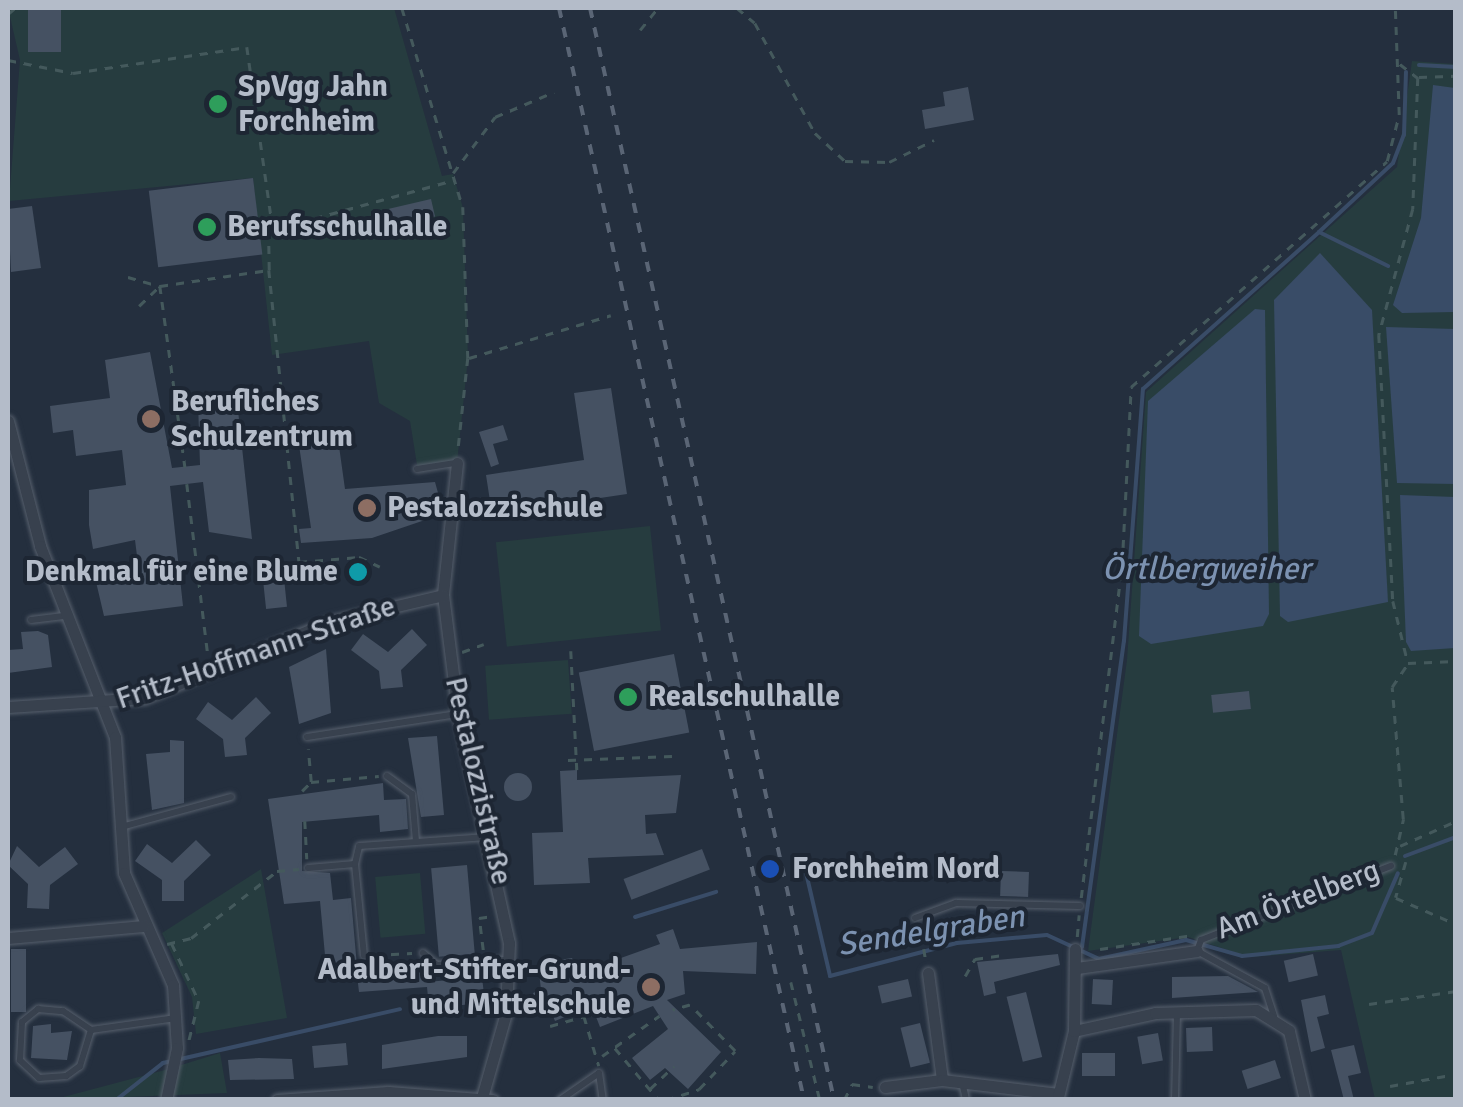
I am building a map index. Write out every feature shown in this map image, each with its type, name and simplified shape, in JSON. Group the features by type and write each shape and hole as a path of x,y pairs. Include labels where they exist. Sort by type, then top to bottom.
{"street":[{"path":"8,421 40,546 106,706 116,828 143,926 156,947 177,1018 175,1065 166,1100"},
{"name":"Pestalozzistraße","path":"457,462 443,596 458,714 506,915 509,960 506,1013 488,1098"},
{"name":"Fritz-Hoffmann-Straße","path":"8,707 106,706 210,672 329,622 443,596"},
{"path":"8,938 143,926"},
{"path":"1077,968 1200,943"},
{"path":"885,1088 942,1080 1058,1097 1074,1030 1076,944"},
{"path":"926,963 942,1080"},
{"path":"1074,1030 1177,1011 1274,1016 1289,1030 1306,1100"},
{"path":"276,1100 488,1098"}],"lane":[{"path":"417,468 457,462"},
{"path":"32,620 70,615"},
{"path":"307,737 458,714"},
{"path":"387,776 412,794 416,842"},
{"path":"116,828 230,797"},
{"path":"364,956 355,864 360,846 489,837"},
{"path":"308,868 355,864"},
{"name":"Am Örtelberg","path":"1200,943 1390,866"},
{"path":"915,918 956,903 1080,906"},
{"path":"1200,943 1265,988 1274,1016"},
{"path":"423,953 437,965 509,960"},
{"path":"91,1030 80,1066 66,1076 39,1078 20,1060 22,1022 38,1009 63,1012 91,1030 177,1018"},
{"path":"1175,1100 1177,1011"},
{"path":"560,1100 598,1073 604,1100"},
{"path":"962,1082 966,1100"}],"path":[{"path":"8,14 15,8"},
{"path":"402,8 455,180 466,237 468,358 457,462"},
{"path":"640,30 658,8"},
{"path":"737,8 756,24 816,132 845,161 889,162 934,140"},
{"path":"1076,944 1122,564 1131,388 1386,162 1398,126 1395,8"},
{"path":"8,60 74,73 247,47 273,229 269,270 299,562 359,557 380,567"},
{"path":"1397,64 1418,78 1456,76"},
{"path":"1418,78 1413,209 1379,335 1393,600 1408,663 1456,661"},
{"path":"452,174 495,117 554,92"},
{"path":"273,229 455,180"},
{"path":"128,276 160,286 269,270"},
{"path":"139,306 160,286"},
{"path":"160,286 185,467"},
{"path":"468,358 610,315"},
{"path":"186,484 210,672"},
{"path":"450,656 484,644"},
{"path":"571,650 576,770"},
{"name":"Am Örtelberg","path":"1390,866 1398,846 1392,688 1408,663"},
{"path":"307,737 311,782"},
{"path":"568,760 672,756"},
{"path":"302,791 311,782 387,776"},
{"path":"156,947 191,938 278,871 308,868 305,821"},
{"path":"1398,846 1456,821"},
{"path":"1406,862 1396,898 1456,924"},
{"path":"484,962 479,918 506,915"},
{"path":"171,943 199,1001 196,1035 177,1048"},
{"path":"1100,949 1200,943"},
{"path":"924,949 926,963"},
{"path":"379,955 410,953"},
{"path":"965,976 976,958 1003,955"},
{"path":"792,982 820,1100"},
{"path":"1369,1004 1456,992"},
{"path":"578,997 600,1057 659,1016"},
{"path":"666,1100 699,1089 735,1051 690,1005 673,1010"},
{"path":"550,1026 595,1014"},
{"path":"614,1047 659,1100"},
{"path":"650,1089 674,1066"},
{"path":"1390,1086 1456,1074"},
{"path":"694,1082 699,1089"},
{"path":"844,1100 852,1084 885,1088"}],"green space":[{"name":"SpVgg Jahn Forchheim","path":"8,8 394,8 442,176 453,174 463,208 468,358 457,463 418,471 410,421 379,403 369,341 272,355 253,178 9,201 20,60"},
{"path":"1412,61 1455,64 1455,1099 1375,1099 1341,950 1249,957 1188,937 1088,951 1127,660 1146,392 1397,167"},
{"path":"650,526 661,630 507,647 496,542"},
{"path":"568,660 572,714 489,720 485,666"},
{"path":"261,869 287,1018 196,1034 192,997 162,933"},
{"path":"420,873 425,934 380,938 375,877"},
{"path":"220,1053 227,1093 52,1100 165,1070"}],"water":[{"path":"1433,85 1455,88 1455,312 1402,313 1393,305 1421,218"},
{"path":"1320,253 1372,310 1388,602 1288,622 1280,616 1274,300"},
{"name":"Örtlbergweiher","path":"1255,309 1265,310 1269,614 1263,626 1151,644 1139,636 1148,401"},
{"path":"1386,327 1455,329 1455,484 1397,483"},
{"path":"1400,495 1455,497 1455,648 1411,651 1406,642"}],"building":[{"path":"28,8 61,8 61,52 28,52"},
{"path":"968,87 974,120 925,129 922,110 945,106 943,92"},
{"name":"Berufsschulhalle","path":"253,178 262,254 158,267 149,191"},
{"path":"431,199 435,217 393,226 389,209"},
{"path":"32,206 41,268 11,272 8,209"},
{"path":"150,352 172,468 200,465 198,401 236,392 252,539 209,532 203,482 170,486 183,606 104,616 93,569 138,564 135,540 93,549 89,490 126,485 122,450 76,456 73,430 53,433 50,406 110,398 105,360"},
{"path":"611,388 627,494 492,514 486,475 584,460 574,393"},
{"path":"503,425 508,440 493,444 499,464 491,467 479,432"},
{"path":"338,439 345,489 435,482 440,500 426,502 428,519 372,538 301,543 299,529 311,528 299,445"},
{"path":"283,569 287,607 266,609 262,571"},
{"path":"412,629 427,645 401,670 403,687 381,689 379,671 351,650 363,634 388,652"},
{"path":"21,632 48,635 52,667 8,673 8,650 23,649"},
{"path":"326,649 331,713 299,724 289,667"},
{"name":"Realschulhalle","path":"674,654 689,733 594,751 579,673"},
{"path":"1249,691 1251,709 1213,713 1211,695"},
{"path":"256,697 271,713 245,738 247,755 225,757 223,739 196,719 208,702 232,720"},
{"path":"437,736 444,815 421,817 408,738"},
{"path":"170,740 184,741 184,803 152,810 146,754 170,752"},
{"path":"577,770 577,780 681,775 676,813 645,815 646,834 656,833 664,855 588,858 590,883 534,885 532,833 563,832 560,771"},
{"path":"518,773 528,777 532,787 528,797 518,801 508,797 504,787 508,777"},
{"path":"383,783 384,800 406,799 408,829 380,832 379,815 302,822 302,871 330,873 333,900 351,898 357,966 421,960 427,982 482,977 485,1003 429,1008 427,987 359,992 357,975 327,977 320,901 284,904 268,799"},
{"path":"196,840 211,855 184,881 184,901 162,901 162,880 135,861 147,844 172,863"},
{"path":"17,846 39,867 65,847 78,864 50,885 49,909 27,908 28,884 8,865"},
{"path":"702,849 710,870 631,900 624,879"},
{"path":"467,865 475,954 439,957 431,868"},
{"path":"1001,871 1029,872 1028,897 1000,896"},
{"path":"673,929 680,949 757,942 756,974 683,971 685,994 667,1000 721,1052 688,1089 665,1068 650,1080 632,1058 668,1029 653,1006 600,1027 587,994 567,1000 572,1014 555,1021 546,999 536,1003 533,993 541,990 538,963 572,958 579,973 660,944 656,935"},
{"path":"11,949 26,949 26,1012 11,1012"},
{"path":"1058,954 1060,965 994,982 996,993 984,996 977,962"},
{"path":"1313,954 1318,975 1289,982 1284,961"},
{"path":"1228,976 1258,992 1172,998 1172,977"},
{"path":"908,979 912,997 882,1004 878,986"},
{"path":"1093,979 1113,980 1112,1005 1092,1004"},
{"path":"1026,992 1042,1057 1023,1062 1007,997"},
{"path":"1325,995 1329,1014 1317,1017 1325,1048 1311,1052 1301,1000"},
{"path":"920,1023 930,1063 911,1068 901,1028"},
{"path":"51,1024 51,1033 72,1031 67,1060 31,1058 33,1026"},
{"path":"1212,1027 1213,1051 1187,1052 1186,1028"},
{"path":"1158,1033 1163,1061 1142,1064 1137,1037"},
{"path":"438,1036 467,1036 467,1057 382,1069 382,1045"},
{"path":"346,1043 348,1065 314,1068 312,1046"},
{"path":"1354,1045 1361,1073 1348,1076 1354,1100 1344,1100 1331,1050"},
{"path":"1082,1053 1115,1053 1115,1076 1082,1076"},
{"path":"292,1059 294,1079 230,1080 228,1060"},
{"path":"1275,1060 1281,1078 1248,1089 1242,1071"}],"waterway":[{"path":"1419,65 1456,67"},
{"path":"1319,232 1393,163 1404,135 1406,72"},
{"path":"1082,947 1124,641 1143,389 1319,232 1388,266"},
{"name":"Sendelgraben","path":"1405,856 1456,837"},
{"name":"Sendelgraben","path":"804,864 830,976 957,943 1047,935 1099,959 1186,940 1242,956 1338,946 1372,933 1398,873"},
{"name":"Sendelgraben","path":"635,917 716,892"},
{"name":"Sendelgraben","path":"116,1100 163,1063 400,1009"}],"railway":[{"path":"559,8 804,1100"},
{"path":"590,8 834,1100"}],"place":[{"name":"SpVgg Jahn Forchheim","path":"218,104"},
{"name":"Berufsschulhalle","path":"207,227"},
{"name":"Berufliches Schulzentrum","path":"151,419"},
{"name":"Pestalozzischule","path":"367,508"},
{"name":"Denkmal für eine Blume","path":"358,572"},
{"name":"Realschulhalle","path":"628,697"},
{"name":"Forchheim Nord","path":"770,869"},
{"name":"Adalbert-Stifter-Grund- und Mittelschule","path":"651,987"}]}
